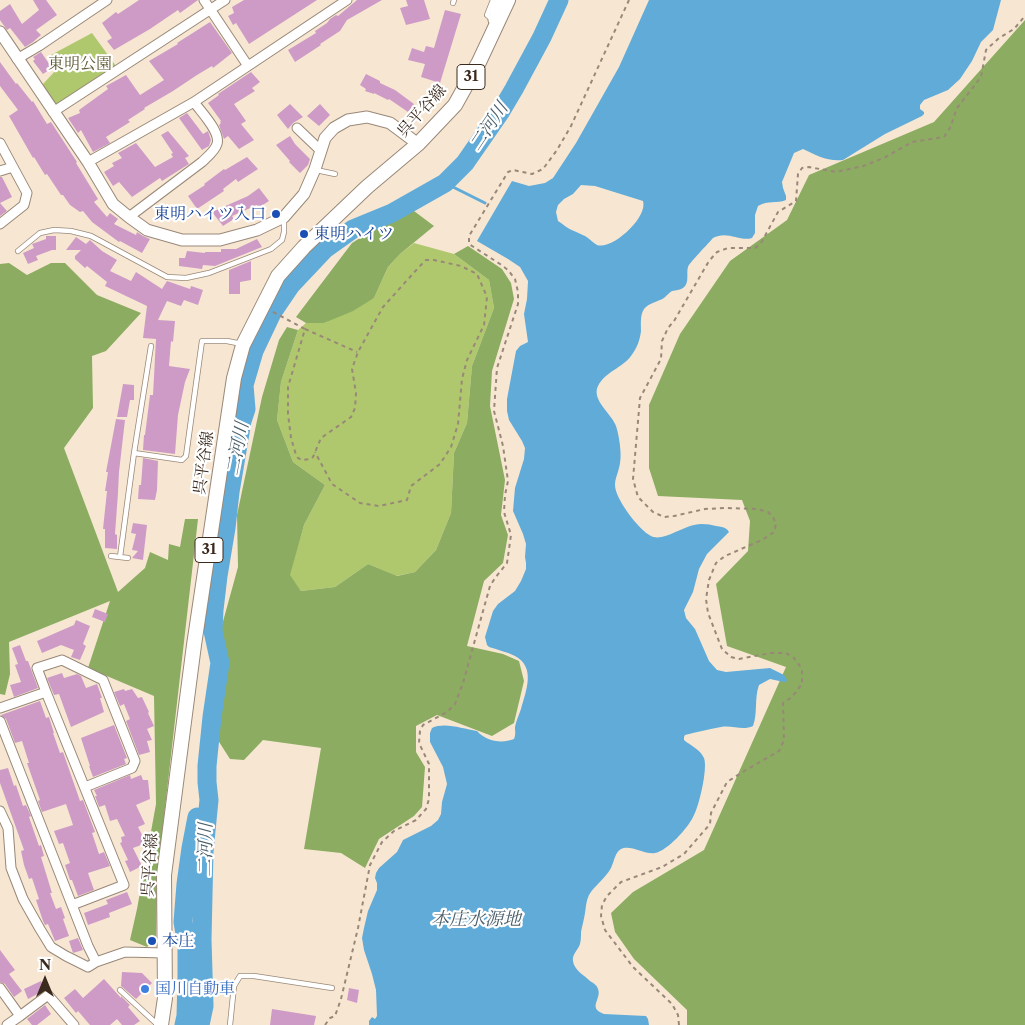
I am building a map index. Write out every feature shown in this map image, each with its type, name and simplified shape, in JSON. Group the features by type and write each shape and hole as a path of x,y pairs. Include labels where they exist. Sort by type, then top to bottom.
{"main road":[{"name":"呉平谷線","path":"159,1025 164,998 164,875 166,856 194,645 234,378 243,344 278,276 304,247 368,187 418,144 455,105 479,62 495,22 508,0"}],"street":[{"path":"17,59 107,0"},
{"path":"204,0 248,66"},
{"path":"53,112 225,0"},
{"path":"88,162 194,102 347,0"},
{"path":"495,22 494,11 500,0"},
{"path":"0,32 88,162 113,204 148,230 182,240 220,240 258,230 284,217 304,194 315,170 325,138 334,128 348,120 368,117 390,123 418,144"},
{"path":"129,217 202,162 218,143 218,133 194,102"},
{"path":"297,128 320,150"},
{"path":"0,143 27,193 24,205 0,224"},
{"path":"0,171 13,167"},
{"path":"72,905 124,884 37,668 62,660 103,680 135,761 132,768 85,787"},
{"path":"0,708 46,692"},
{"path":"0,721 96,962"},
{"path":"0,811 8,828 11,868 23,899 51,946 88,967 96,962 125,952 164,953"},
{"path":"0,988 20,1016"},
{"path":"7,1025 48,995 74,1025"}],"lane":[{"path":"493,0 487,15 495,22"},
{"path":"315,170 335,174"},
{"path":"18,251 40,233 54,230 71,231 91,236 167,277 186,278 209,273 271,249 282,240 284,217"},
{"path":"134,453 182,460 186,456 202,341 227,341 243,344"},
{"path":"120,557 151,346"},
{"path":"111,556 128,558"},
{"path":"230,1025 234,986 240,976 254,976 332,988"},
{"path":"120,990 159,1025"}],"path":[{"path":"325,1025 330,1018 335,1016 341,998 358,928 370,865 382,842 394,832 416,820 426,809 429,799 430,764 419,743 420,730 423,724 447,712 455,704 463,683 490,586 494,578 507,563 510,535 504,512 508,481 503,446 494,411 497,368 518,304 518,292 515,279 508,270 469,244 469,236 508,172 513,170 532,174 543,169 556,150 571,126 629,0"},
{"path":"679,1025 678,1015 672,1004 633,967 605,930 601,916 602,905 607,896 621,882 662,867 684,854 710,824 711,813 727,782 779,750 784,740 783,703 792,697 802,684 802,669 794,658 786,653 771,653 739,659 731,657 722,649 708,613 706,599 709,580 716,564 725,556 762,540 774,532 776,524 774,517 768,512 757,509 705,509 664,517 653,512 638,498 633,479 640,398 661,359 662,341 668,328 709,261 717,252 728,248 755,248 760,243 778,212 796,201 798,174 802,168 809,167 836,172 863,166 884,158 912,142 944,136 950,128 958,108 981,77 986,50 999,38 1014,29 1025,16"},
{"path":"305,329 288,387 290,438 296,455 302,460 313,457 315,452 321,438 351,418 355,408 356,393 352,369 358,352 383,307 426,260 461,266 477,274 487,297 484,325 467,360 462,379 458,424 451,447 440,464 411,486 407,500 379,506 360,503 332,484 315,452"},
{"path":"267,309 305,329 358,352"}],"green space":[{"path":"1025,20 1025,1025 687,1025 687,1010 634,959 615,932 611,913 633,892 704,850 786,667 727,646 716,584 748,551 750,521 742,500 658,496 649,468 649,405 680,334 730,261 787,220 809,175 934,122"},
{"name":"東明公園","path":"92,33 116,66 55,105 43,84 57,69 51,55"},
{"path":"414,211 434,226 400,254 388,267 374,298 353,311 324,323 306,323 296,317 352,243 384,223 404,213"},
{"path":"414,243 454,254 489,280 494,308 472,366 467,423 454,453 451,513 436,550 415,572 396,576 368,564 335,587 301,591 289,575 304,525 325,485 293,462 277,420 281,382 298,330 306,323 324,323 374,298 388,267"},
{"path":"468,246 502,269 511,283 514,299 492,371 490,406 505,480 501,515 508,535 503,563 484,581 467,646 503,654 519,661 524,681 514,723 492,736 437,715 416,726 416,752 425,767 422,807 414,816 379,839 365,868 341,853 304,849 321,748 263,740 244,760 230,759 214,734 228,661 219,636 238,567 237,515 262,397 279,340 287,327 298,330 281,382 277,420 293,462 325,485 304,525 290,575 301,591 335,587 368,564 397,576 415,572 436,550 451,513 454,453 467,423 472,366 494,308 489,280 454,254"},
{"path":"9,263 27,275 51,263 65,263 97,295 141,313 106,351 92,356 93,408 64,448 118,592 145,568 150,552 168,560 169,544 180,547 185,519 198,519 157,878 156,939 147,947 130,940 156,804 154,696 88,668 110,601 9,642 10,674 5,695 0,694 0,264"}],"water":[{"name":"本庄水源地","path":"649,0 1001,0 993,30 981,42 972,61 960,79 948,90 924,100 920,105 920,109 924,112 922,116 885,134 843,160 827,159 803,149 794,153 782,182 786,200 758,206 755,215 755,233 752,238 743,239 723,235 713,238 689,265 685,286 672,291 664,298 644,309 641,317 640,338 635,350 627,360 605,377 598,386 597,396 614,421 619,439 621,459 615,482 616,491 623,506 634,521 646,533 656,537 666,536 689,526 699,524 722,527 729,532 707,554 699,569 693,592 684,610 686,618 695,629 709,661 717,670 726,672 770,668 784,675 787,680 784,682 770,679 759,685 753,726 745,728 721,727 685,735 684,740 700,752 705,763 700,797 690,822 677,838 665,848 655,853 629,848 619,850 609,872 588,897 580,944 573,956 575,967 595,984 599,993 596,1009 599,1012 604,1014 646,1016 649,1025 369,1025 372,1017 375,1019 377,1016 376,990 362,938 368,911 377,890 376,873 397,852 403,840 431,826 438,820 441,814 447,784 443,767 430,742 432,728 437,726 454,726 477,731 494,741 514,739 515,725 528,680 526,666 521,661 515,656 489,647 485,637 493,611 498,604 515,591 526,569 526,544 513,511 515,488 524,459 525,448 509,420 507,399 516,351 520,346 528,342 524,314 528,281 520,267 477,241 512,181 529,186 545,183 553,178 576,143 619,67","holes":["581,185 595,186 643,201 640,215 628,231 604,245 597,245 558,221 556,212 558,205 573,194"]}],"building":[{"path":"33,0 46,0 57,15 36,30 41,35 25,47 10,28 7,30 0,20 0,11 10,4 22,24 39,10"},
{"path":"139,0 198,0 180,13 178,10 114,50 107,41 112,38 102,23 116,12 118,14"},
{"path":"244,0 317,0 249,44 236,23 233,25 228,16 234,13 232,7"},
{"path":"357,0 382,0 347,20 340,31 295,62 288,50 316,33 315,31 336,15 338,16"},
{"path":"406,0 424,0 430,19 406,25 400,8 408,6"},
{"path":"445,10 461,14 440,83 421,77 425,64 408,60 412,48 424,52 426,46 434,48"},
{"path":"210,22 232,53 213,68 212,66 144,108 128,120 130,122 106,137 110,143 93,152 81,130 78,133 68,118 80,113 79,110 108,89 106,86 126,75 140,95 164,80 149,61"},
{"path":"41,52 52,68 43,74 33,61 35,59 33,57"},
{"path":"0,62 16,84 33,101 47,124 51,122 98,199 94,202 107,217 110,213 118,219 114,224 136,235 137,232 150,239 142,253 119,242 92,222 83,211 80,212 70,205 47,174 45,175 9,116 18,110 0,86"},
{"path":"251,72 260,82 252,88 255,91 234,104 246,121 241,124 254,140 239,149 228,136 224,139 219,125 221,121 208,103"},
{"path":"366,74 395,90 414,104 408,112 389,99 365,91 366,89 360,85"},
{"path":"290,104 303,117 293,123 288,129 277,115"},
{"path":"320,104 330,115 319,126 307,116"},
{"path":"187,113 203,134 208,131 211,140 209,146 202,150 179,118"},
{"path":"168,131 189,156 185,158 189,164 162,181 160,178 132,197 119,182 113,186 104,172 114,166 112,163 122,158 118,153 136,143 155,167 173,157 171,154 173,153 161,135"},
{"path":"290,136 310,159 308,165 300,173 276,145"},
{"path":"247,157 258,169 238,182 236,179 223,189 224,191 197,209 188,196 224,169"},
{"path":"0,177 2,177 12,197 0,203"},
{"path":"259,188 269,201 258,208 257,205 232,216 234,219 223,226 212,212 248,196"},
{"path":"0,203 7,211 0,216"},
{"path":"46,236 56,236 56,250 36,256 38,260 28,264 23,253 34,248 32,244 46,239"},
{"path":"76,237 86,244 90,240 102,251 117,260 110,271 131,281 136,272 162,289 167,281 190,289 191,286 203,290 198,305 184,300 181,306 167,301 158,320 175,321 169,366 190,369 185,382 178,415 175,454 143,450 150,395 153,395 156,339 143,338 147,306 105,286 107,282 75,259 75,256 81,250 66,250"},
{"path":"257,239 262,247 215,266 203,265 202,269 179,266 179,258 185,258 187,251 221,252 221,249 236,249"},
{"path":"251,261 251,280 240,282 240,294 229,294 229,270"},
{"path":"123,384 134,385 134,400 130,400 127,417 117,417"},
{"path":"116,419 125,420 115,534 117,535 117,549 105,548 105,529 103,529 108,472 106,472"},
{"path":"143,458 158,461 155,500 138,499"},
{"path":"133,523 147,525 143,560 132,558 138,551 132,550 136,534 131,533"},
{"path":"95,609 108,614 105,622 92,617"},
{"path":"76,620 90,626 83,644 86,646 80,660 71,657 74,650 61,645 42,653 37,641 74,625"},
{"path":"20,645 38,688 14,697 10,685 21,682 15,665 18,664 12,648"},
{"path":"62,673 64,678 77,674 81,676 86,688 97,684 104,712 71,727 59,694 54,695 47,678"},
{"path":"124,689 125,691 132,689 138,698 142,697 149,712 154,726 147,729 152,740 147,741 150,752 139,755 126,721 130,719 124,704 120,706 114,692"},
{"path":"40,701 46,718 49,717 60,753 63,752 80,801 83,800 95,832 92,833 99,854 104,852 110,866 88,873 94,890 78,896 65,865 70,863 63,843 59,844 54,831 73,825 66,804 42,812 22,741 15,743 6,719 1,715"},
{"path":"114,725 127,758 124,759 126,764 93,777 81,738"},
{"path":"8,768 23,806 26,805 31,816 29,817 39,846 41,845 44,856 41,857 56,909 61,907 65,918 63,919 69,936 55,941 48,924 45,925 43,921 36,900 39,899 32,878 29,879 24,865 21,851 24,850 0,783 0,770"},
{"path":"130,775 131,779 141,775 143,780 148,780 150,799 136,805 145,824 138,827 144,844 133,848 142,866 130,872 125,861 128,860 120,843 122,842 121,837 125,836 117,819 110,821 105,805 99,807 94,790"},
{"path":"127,892 132,904 109,913 110,917 88,925 84,913 108,904 106,900"},
{"path":"78,938 83,950 73,953 69,941"},
{"path":"0,950 15,970 9,974 22,991 14,997 5,984 0,982"},
{"path":"122,972 142,973 152,983 136,999 121,986"},
{"path":"104,979 130,1005 128,1007 140,1021 134,1025 122,1025 117,1019 110,1025 90,1025 78,1011 76,1013 64,998 75,989 83,998"},
{"path":"41,981 45,990 28,999 24,989"},
{"path":"349,988 359,990 357,1003 347,1000"},
{"path":"45,1005 51,1014 37,1025 32,1025 27,1019"},
{"path":"272,1009 316,1016 314,1025 270,1025"}],"waterway":[{"name":"二河川","path":"200,1025 204,1006 202,939 204,851 209,800 207,766 220,663 213,631 214,610 230,492 242,421 246,409 244,385 254,351 272,313 291,285 325,249 353,229 392,213 445,183 465,163 514,89 542,37 559,0"},
{"path":"445,183 485,203"},
{"path":"184,1025 186,1016 187,945 183,922 186,884 197,817"}],"place":[{"name":"東明ハイツ入口","path":"276,214"},
{"name":"東明ハイツ","path":"304,234"},
{"name":"本庄","path":"152,941"},
{"name":"国川自動車","path":"145,989"}]}
